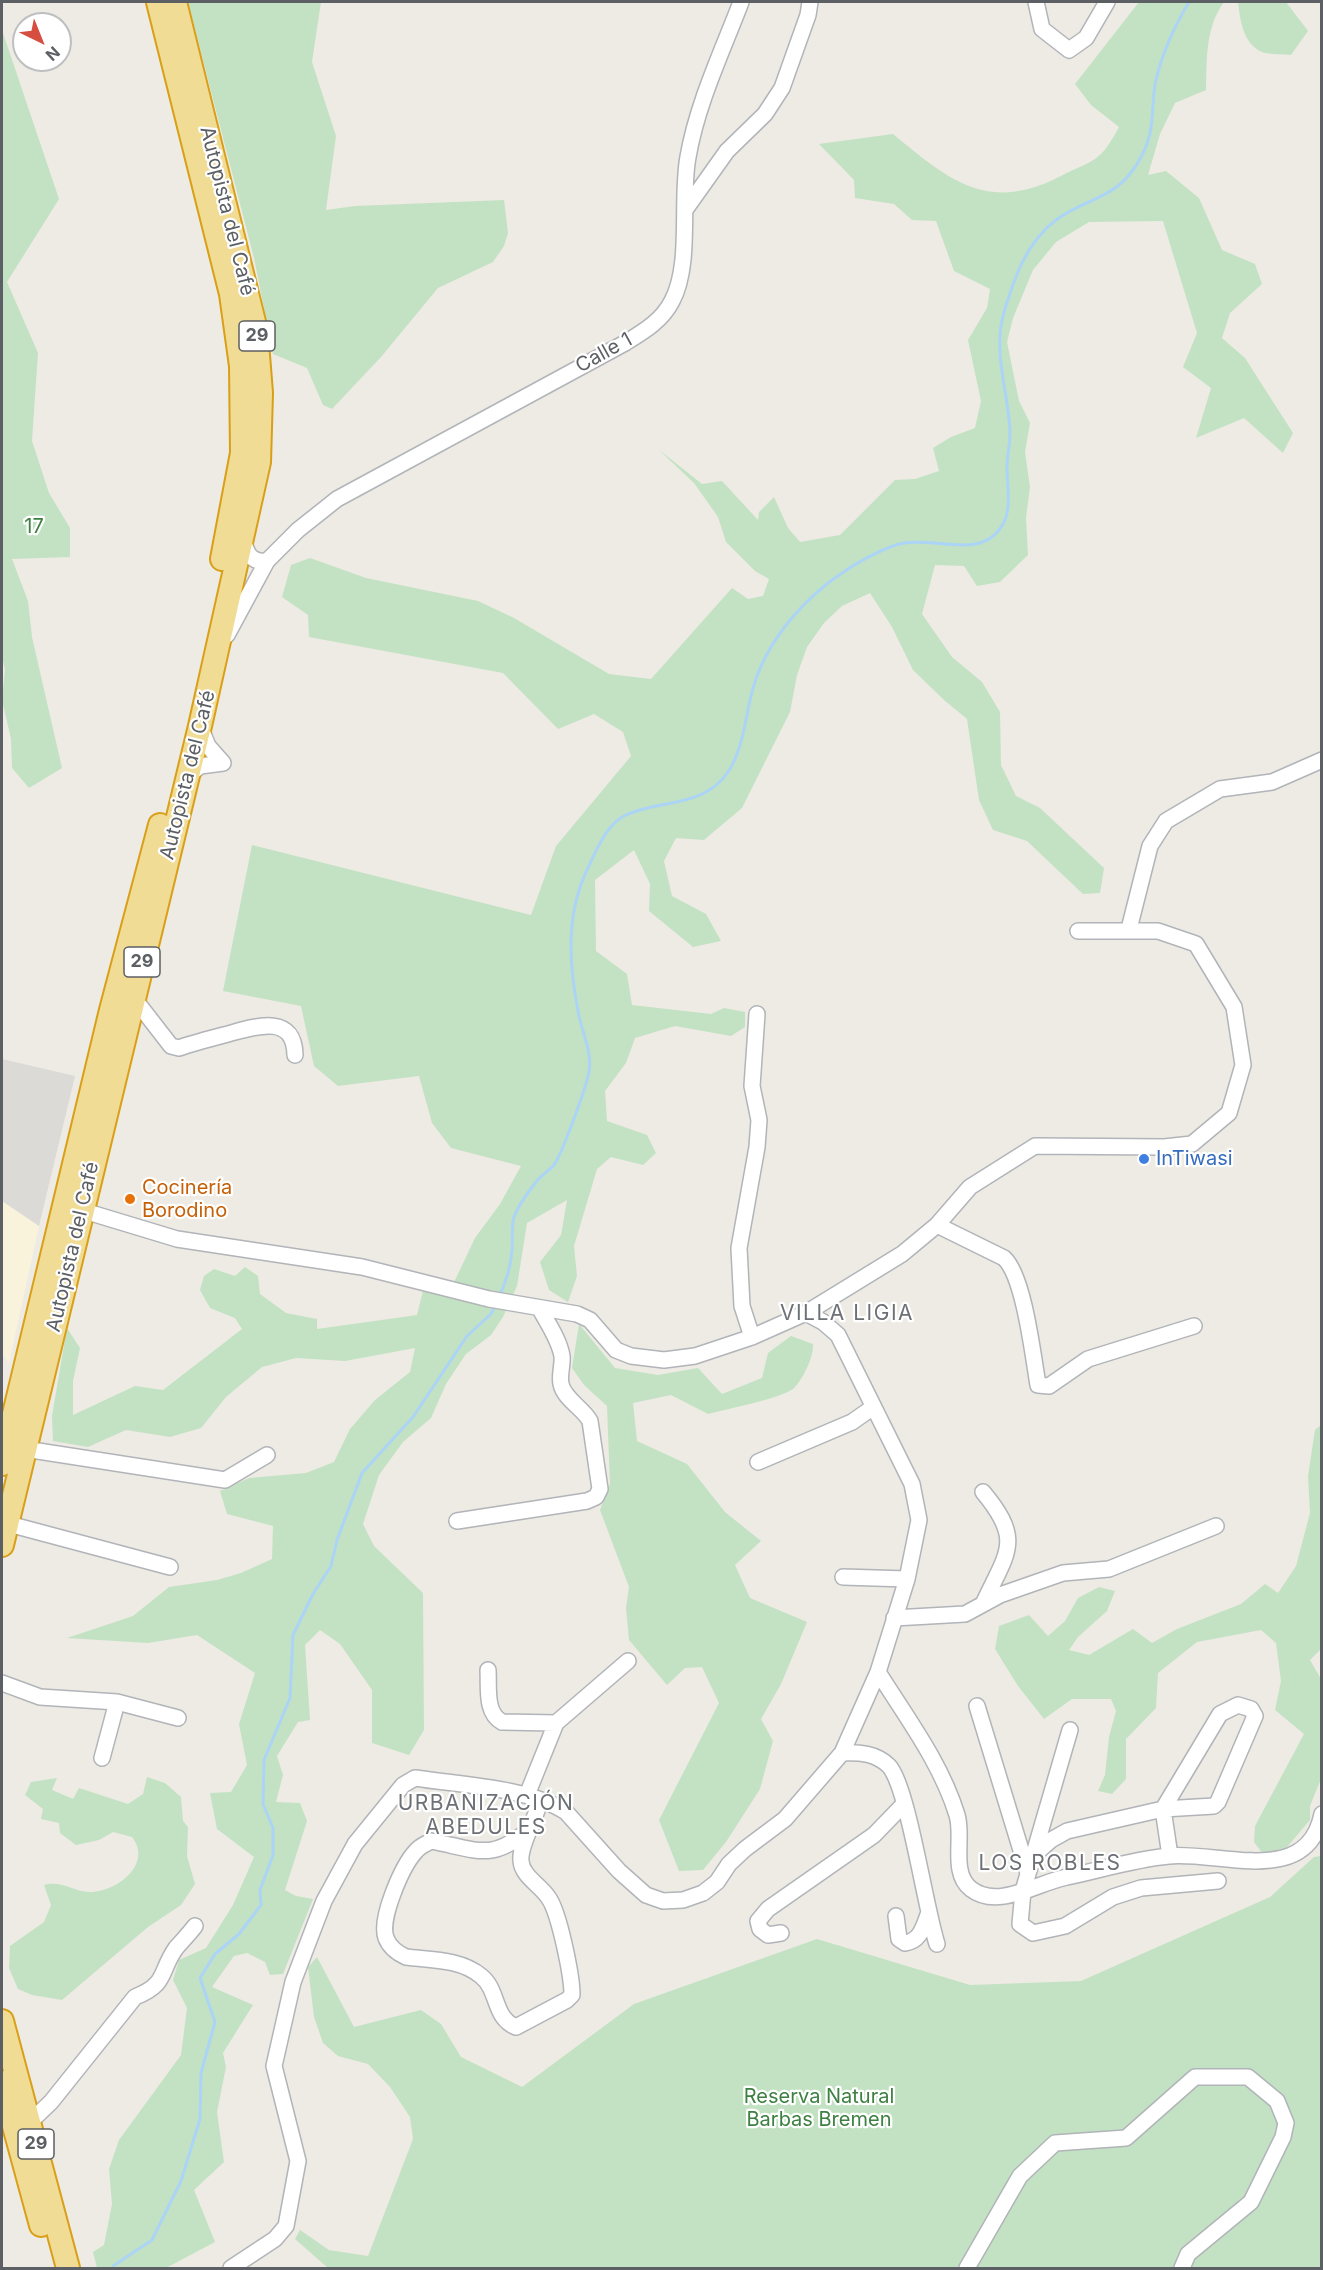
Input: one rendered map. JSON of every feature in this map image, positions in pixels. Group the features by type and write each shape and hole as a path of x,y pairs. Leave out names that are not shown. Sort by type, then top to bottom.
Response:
{"highway":[{"name":"Autopista del Café","path":"2,1464 108,1022 188,713 222,563 242,453 241,366 231,294 158,2"},
{"name":"Autopista del Café","path":"3,1534 200,726 259,462 261,393 256,330 176,2"},
{"name":"29","path":"2,2021 68,2268"},
{"name":"29","path":"2,2082 53,2268"}],"street":[{"name":"Calle 1","path":"217,653 267,561 298,530 338,499 647,329 661,317 678,288 685,210 685,180 692,136 741,2"},
{"path":"685,210 701,191 727,151 765,114 782,88 808,15 810,2"},
{"path":"1038,3 1042,29 1069,50 1086,38 1107,2"},
{"path":"243,535 246,552 259,562 267,561"},
{"path":"188,776 206,764 223,763 208,746 200,726"},
{"path":"1129,929 1150,846 1166,821 1220,789 1272,782 1322,760"},
{"path":"81,1210 177,1239 362,1268 489,1299 578,1314 590,1320 616,1350 642,1358 664,1360 695,1356 752,1337 806,1312 902,1254 937,1225 970,1186 1035,1146 1111,1148 1192,1144 1229,1113 1243,1065 1234,1007 1196,944 1158,932 1129,929 1078,931"},
{"path":"133,997 171,1046 179,1048 263,1024 278,1027 290,1035 294,1042 295,1054"},
{"path":"752,1337 742,1306 739,1248 757,1147 759,1120 752,1086 757,1014"},
{"path":"937,1225 1004,1258 1012,1265 1023,1304 1038,1385 1049,1386 1088,1359 1194,1326"},
{"path":"457,1521 587,1501 596,1497 600,1489 590,1421 586,1413 568,1396 561,1385 562,1358 558,1342 540,1309"},
{"path":"235,2267 275,2239 285,2226 298,2161 274,2066 293,1982 324,1901 355,1844 403,1785 415,1778 534,1798 566,1812 619,1871 646,1895 663,1900 683,1900 703,1893 717,1882 729,1864 745,1849 785,1819 842,1754 878,1672 907,1579 919,1520 912,1484 872,1408 838,1335 823,1322 806,1312"},
{"path":"758,1462 852,1422 872,1408"},
{"path":"25,1449 225,1480 267,1455"},
{"path":"983,1492 1001,1514 1010,1534 1008,1551 984,1602"},
{"path":"894,1618 948,1617 965,1614 984,1602 1063,1573 1109,1569 1216,1526"},
{"path":"3,1534 170,1567"},
{"path":"843,1577 907,1579"},
{"path":"531,1828 512,1845 500,1850 488,1851 431,1841 423,1845 414,1852 400,1877 385,1919 385,1936 398,1954 461,1964 481,1975 489,1984 501,2016 508,2024 516,2027 567,2000 572,1995 557,1916 549,1898 522,1869 520,1858 531,1828 534,1798 556,1723 628,1661"},
{"path":"488,1670 490,1708 495,1718 502,1722 556,1723"},
{"path":"878,1672 942,1774 958,1817 959,1862 969,1887 979,1894 1000,1896 1023,1891 1048,1880 1170,1856 1221,1856 1255,1863 1278,1860 1311,1843 1318,1831 1322,1814"},
{"path":"2,1683 52,1699 117,1701 178,1718"},
{"path":"102,1758 117,1701"},
{"path":"1034,1855 1051,1840 1067,1831 1163,1809 1214,1806 1218,1802 1251,1731 1255,1716 1251,1709 1238,1705 1220,1714 1163,1809 1170,1856"},
{"path":"977,1706 1028,1873"},
{"path":"1070,1730 1023,1891 1020,1924 1034,1933 1065,1926 1113,1897 1141,1888 1218,1881"},
{"path":"842,1754 855,1752 879,1758 896,1776 928,1915 937,1944"},
{"path":"781,1933 768,1935 760,1929 758,1921 768,1910 874,1835 904,1804"},
{"path":"896,1916 899,1939 905,1943 914,1942 920,1935 928,1915"},
{"path":"30,2122 51,2102 135,1997 152,1990 163,1976 175,1950 195,1926"},
{"path":"967,2268 1020,2176 1055,2143 1126,2138 1195,2077 1248,2077 1277,2101 1286,2123 1283,2137 1251,2202 1188,2254 1182,2268"}],"shaded area":[{"path":"2,1059 75,1076 39,1226 2,1201"},
{"path":"2,1201 39,1226 9,1363 2,1354"}],"green space":[{"path":"188,2 321,2 312,62 336,136 326,210 355,206 504,200 508,233 504,246 493,262 438,288 381,357 332,409 323,405 307,368 273,354 254,258"},
{"path":"1139,2 1224,2 1210,33 1206,90 1175,103 1160,134 1148,175 1166,171 1199,198 1222,250 1255,264 1262,284 1230,313 1222,338 1245,358 1293,433 1283,453 1244,418 1196,438 1211,388 1183,367 1197,333 1163,221 1089,222 1056,242 1033,270 1013,318 1007,342 1019,401 1030,423 1025,452 1030,487 1026,518 1028,555 1000,582 977,586 964,566 935,565 922,614 952,657 982,682 1000,712 1001,765 1016,796 1040,808 1104,868 1100,893 1083,894 1027,841 993,830 979,800 967,719 913,670 892,627 870,593 842,606 824,623 807,647 797,675 790,712 742,808 704,840 676,838 664,861 672,896 706,914 721,941 693,947 649,911 650,884 634,850 595,880 596,951 627,974 632,1005 711,1014 724,1008 745,1012 745,1027 731,1036 675,1026 635,1038 626,1063 605,1091 607,1121 647,1135 656,1153 643,1165 611,1157 597,1169 574,1246 577,1276 568,1302 549,1290 540,1262 561,1235 567,1200 527,1223 517,1286 503,1317 491,1335 466,1354 446,1384 431,1418 403,1442 379,1475 363,1524 374,1546 423,1593 424,1730 409,1755 372,1743 372,1690 340,1644 320,1630 305,1645 310,1720 298,1722 277,1756 283,1775 276,1802 300,1803 307,1821 285,1890 296,1896 313,1899 283,1974 270,1975 265,1962 247,1953 234,1956 212,1987 253,2005 223,2053 226,2067 217,2112 224,2162 194,2190 215,2242 166,2268 97,2268 93,2252 104,2245 112,2204 109,2169 119,2140 181,2055 187,2008 173,1980 179,1960 206,1948 233,1905 254,1857 217,1829 210,1793 231,1792 247,1765 239,1724 255,1673 197,1635 148,1643 67,1638 133,1616 169,1587 217,1580 241,1573 272,1559 273,1526 227,1514 220,1491 249,1478 306,1473 334,1462 350,1429 375,1400 410,1372 415,1348 345,1361 296,1358 262,1367 226,1397 201,1428 170,1437 126,1430 88,1447 53,1441 52,1416 67,1328 80,1348 73,1381 73,1415 135,1386 163,1390 242,1329 235,1318 210,1308 200,1290 204,1276 214,1269 235,1276 245,1267 258,1276 260,1294 286,1313 317,1319 317,1329 417,1315 424,1287 448,1295 475,1238 500,1204 521,1166 451,1148 432,1123 419,1076 338,1086 314,1066 301,1006 223,991 252,845 531,915 556,846 631,756 623,732 594,714 558,729 503,673 309,637 308,615 282,597 291,565 310,558 366,578 478,601 514,618 609,674 651,679 732,588 748,599 763,596 769,579 755,571 726,542 718,517 694,483 658,449 702,484 722,481 758,520 759,512 774,497 788,528 800,542 840,535 895,480 915,479 939,471 933,448 951,437 975,428 981,401 968,340 987,308 990,289 954,271 936,221 912,220 894,204 855,198 854,180 819,144 893,134 951,178 990,192 1011,192 1035,187 1061,176 1097,158 1119,127 1091,105 1075,84"},
{"path":"1238,2 1286,2 1308,31 1291,55 1262,52 1247,37 1241,23"},
{"name":"17","path":"2,30 12,60 12,72 16,72 59,199 7,282 38,353 32,441 49,493 70,528 70,557 12,559 28,601 32,637 62,768 29,788 12,768 11,739 2,700 5,670 2,656"},
{"path":"579,1324 615,1368 658,1375 698,1368 722,1394 762,1378 768,1353 791,1336 813,1344 810,1361 804,1374 793,1389 786,1393 708,1414 671,1395 633,1403 637,1441 687,1464 725,1512 761,1541 735,1565 750,1598 807,1622 781,1684 761,1719 773,1741 760,1789 726,1842 703,1870 679,1871 659,1820 719,1703 702,1667 685,1668 667,1685 629,1640 626,1608 629,1587 600,1510 610,1484 607,1406 584,1385 572,1368"},
{"path":"1321,1425 1322,1648 1310,1660 1321,1679 1321,1779 1310,1806 1310,1820 1287,1847 1263,1854 1254,1842 1255,1826 1304,1734 1275,1710 1281,1681 1276,1643 1261,1630 1197,1642 1158,1673 1156,1708 1126,1739 1126,1779 1112,1794 1098,1791 1105,1775 1109,1737 1116,1711 1111,1699 1072,1699 1044,1719 1018,1686 995,1649 999,1626 1029,1615 1048,1636 1065,1621 1078,1598 1099,1587 1115,1591 1107,1611 1078,1637 1069,1650 1089,1655 1133,1629 1152,1643 1177,1629 1241,1604 1265,1584 1278,1593 1296,1566 1310,1513 1308,1476 1315,1430"},
{"path":"147,1777 165,1783 181,1797 183,1821 188,1827 187,1856 195,1884 181,1905 148,1927 62,2000 32,1995 18,1989 9,1968 10,1946 44,1922 51,1905 44,1885 56,1884 90,1892 100,1891 121,1882 129,1875 138,1857 137,1847 132,1837 113,1832 99,1840 76,1845 60,1833 59,1823 41,1819 43,1809 25,1795 31,1782 57,1778 52,1790 73,1799 79,1788 128,1804 143,1794"},
{"name":"Reserva Natural Barbas Bremen","path":"1321,1856 1321,2268 328,2268 295,2239 300,2230 329,2250 368,2256 413,2139 410,2117 390,2087 368,2064 338,2056 323,2043 314,2017 308,1967 317,1957 354,2027 421,2010 441,2024 461,2057 522,2087 634,2004 817,1939 970,1985 1081,1981 1270,1897 1314,1857"}],"waterway":[{"path":"499,1297 511,1262 514,1217 533,1186 558,1158 574,1119 589,1072 588,1050 573,979 571,942 575,905 580,887 597,848 606,833 624,816 651,807 693,798 718,784 728,772 738,752 754,685 768,651 802,606 830,581 865,559 898,544 917,542 971,545 983,542 994,535 1003,524 1008,504 1007,468 1010,434 1000,343 1004,312 1013,286 1029,250 1046,229 1068,212 1102,196 1123,182 1141,157 1151,130 1155,85 1164,52 1189,2"},
{"path":"113,2266 152,2240 181,2181 200,2119 201,2073 215,2022 200,1978 215,1954 239,1934 261,1905 260,1890 273,1855 273,1828 263,1804 264,1760 290,1698 293,1635 313,1594 331,1566 337,1540 362,1473 413,1417 467,1336 491,1314 495,1306"}],"place":[{"name":"InTiwasi","path":"1144,1159"},
{"name":"Cocinería Borodino","path":"130,1199"}],"district":[{"name":"VILLA LIGIA","path":"847,1314"},
{"name":"URBANIZACIÓN ABEDULES","path":"486,1816"},
{"name":"LOS ROBLES","path":"1050,1864"}]}
